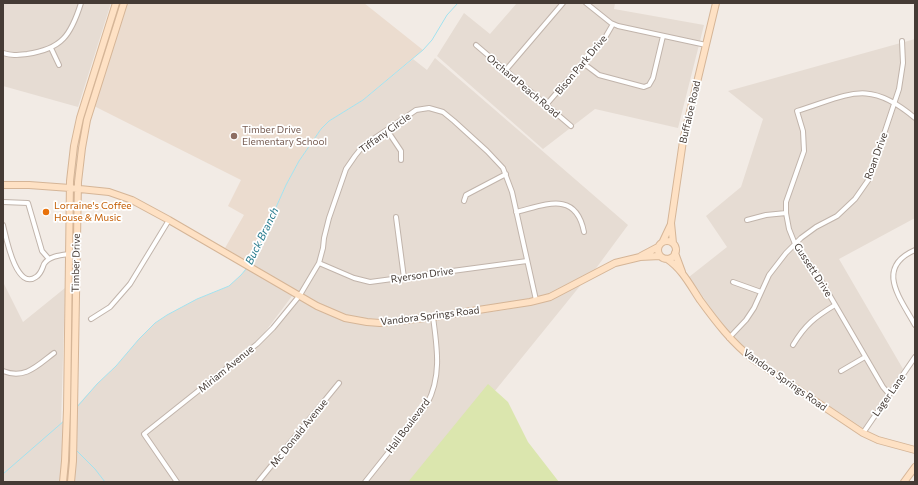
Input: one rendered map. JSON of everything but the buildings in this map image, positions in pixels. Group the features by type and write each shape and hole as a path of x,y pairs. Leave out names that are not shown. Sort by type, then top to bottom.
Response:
{"street":[{"path":"3,53 11,56 37,53 51,48 68,34 74,23 81,3"},
{"name":"Timber Drive","path":"63,482 67,410 70,188 74,146 80,118 116,3"},
{"name":"Timber Drive","path":"71,482 73,461 77,189 87,120 124,3"},
{"path":"505,71 563,3"},
{"path":"586,3 613,24 618,26 706,44"},
{"name":"Buffaloe Road","path":"673,243 672,222 683,141 716,3"},
{"name":"Bison Park Drive","path":"546,105 606,36 613,24"},
{"path":"583,63 599,75 644,87 649,85 653,78 663,36"},
{"name":"Roan Drive","path":"729,338 746,320 754,308 769,275 776,265 795,244 816,227 837,216 855,199 869,179 895,103 902,75 902,41"},
{"name":"Orchard Peach Road","path":"476,45 571,126"},
{"path":"51,48 59,65"},
{"name":"Gussett Drive","path":"889,394 883,387 865,357 819,277 795,244 789,229 786,213 786,202 804,151 803,131 797,111 842,96 858,93 876,95 895,103"},
{"path":"895,103 915,118"},
{"name":"Tiffany Circle","path":"300,295 319,263 329,218 346,169 363,146 416,110 429,108 443,112 487,151 498,162 506,174 512,192 536,300"},
{"path":"387,130 401,151 401,160"},
{"path":"464,201 466,195 506,174"},
{"name":"Vandora Springs Road","path":"3,185 28,184 109,192 130,199 335,314 345,318 367,322 387,322 433,317 550,297 615,263 640,257 660,256"},
{"path":"3,202 28,203 42,251 49,259"},
{"path":"516,212 554,203 563,203 573,208 580,217 584,232"},
{"path":"747,220 766,215 786,213"},
{"path":"396,217 404,278"},
{"path":"91,319 110,307 130,284 169,220"},
{"name":"Buffaloe Road","path":"663,241 672,222"},
{"path":"3,225 12,259 22,277 30,280 35,278 49,259 59,255 69,254"},
{"path":"663,241 673,243 676,248 672,257 667,259 658,254 658,248 663,241"},
{"name":"Vandora Springs Road","path":"640,257 658,248"},
{"path":"915,250 900,259 896,265 893,276 894,287 915,326"},
{"name":"Vandora Springs Road","path":"675,253 683,274"},
{"name":"Vandora Springs Road","path":"667,259 683,274 729,338 754,360 863,433 878,440 915,450"},
{"name":"Ryerson Drive","path":"319,263 363,281 370,282 527,261"},
{"path":"733,282 762,292"},
{"name":"Miriam Avenue","path":"177,482 144,434 257,344 273,328 300,295"},
{"path":"793,345 807,324 821,313 835,305"},
{"name":"Hall Boulevard","path":"365,482 427,404 432,393 438,370 433,317"},
{"path":"3,371 11,374 22,374 35,368 54,353"},
{"name":"Lager Lane","path":"863,433 915,356"},
{"path":"841,371 865,357"},
{"name":"Mc Donald Avenue","path":"258,482 339,383"},
{"path":"904,482 915,466"}],"shaded area":[{"path":"3,3 111,3 78,107 3,86"},
{"name":"Timber Drive Elementary School","path":"127,3 364,3 423,50 363,100 329,121 321,129 299,161 286,185 250,263 225,248 244,215 228,206 241,180 94,106"},
{"path":"517,3 615,3 614,9 704,25 678,128 595,109 543,149 437,56 464,13 490,34"},
{"path":"915,39 915,218 839,259 903,369 863,428 767,365 742,346 726,330 689,277 727,247 706,216 741,187 763,119 728,91"},
{"path":"435,58 628,225 594,271 549,294 530,300 402,318 379,319 360,318 339,313 320,305 250,263 286,185 299,161 321,129 329,121 363,100 413,59 427,70"},
{"path":"247,267 290,293 292,296 265,332 269,335 300,299 359,323 384,326 505,310 539,303 584,281 421,482 3,482 3,282 23,322 65,288 61,423 155,323 197,299 229,286"}],"green space":[{"path":"488,384 508,402 528,442 559,482 408,482"}],"waterway":[{"name":"Buck Branch","path":"249,264 286,185 299,161 321,129 329,121 363,100 423,50 432,40 447,15 458,3"},
{"name":"Buck Branch","path":"77,407 155,323 197,299 229,286 247,268"},
{"name":"Buck Branch","path":"3,474 64,421"},
{"path":"76,450 95,469 105,482"}],"place":[{"name":"Timber Drive Elementary School","path":"234,136"},
{"name":"Lorraine's Coffee House & Music","path":"46,212"}]}
